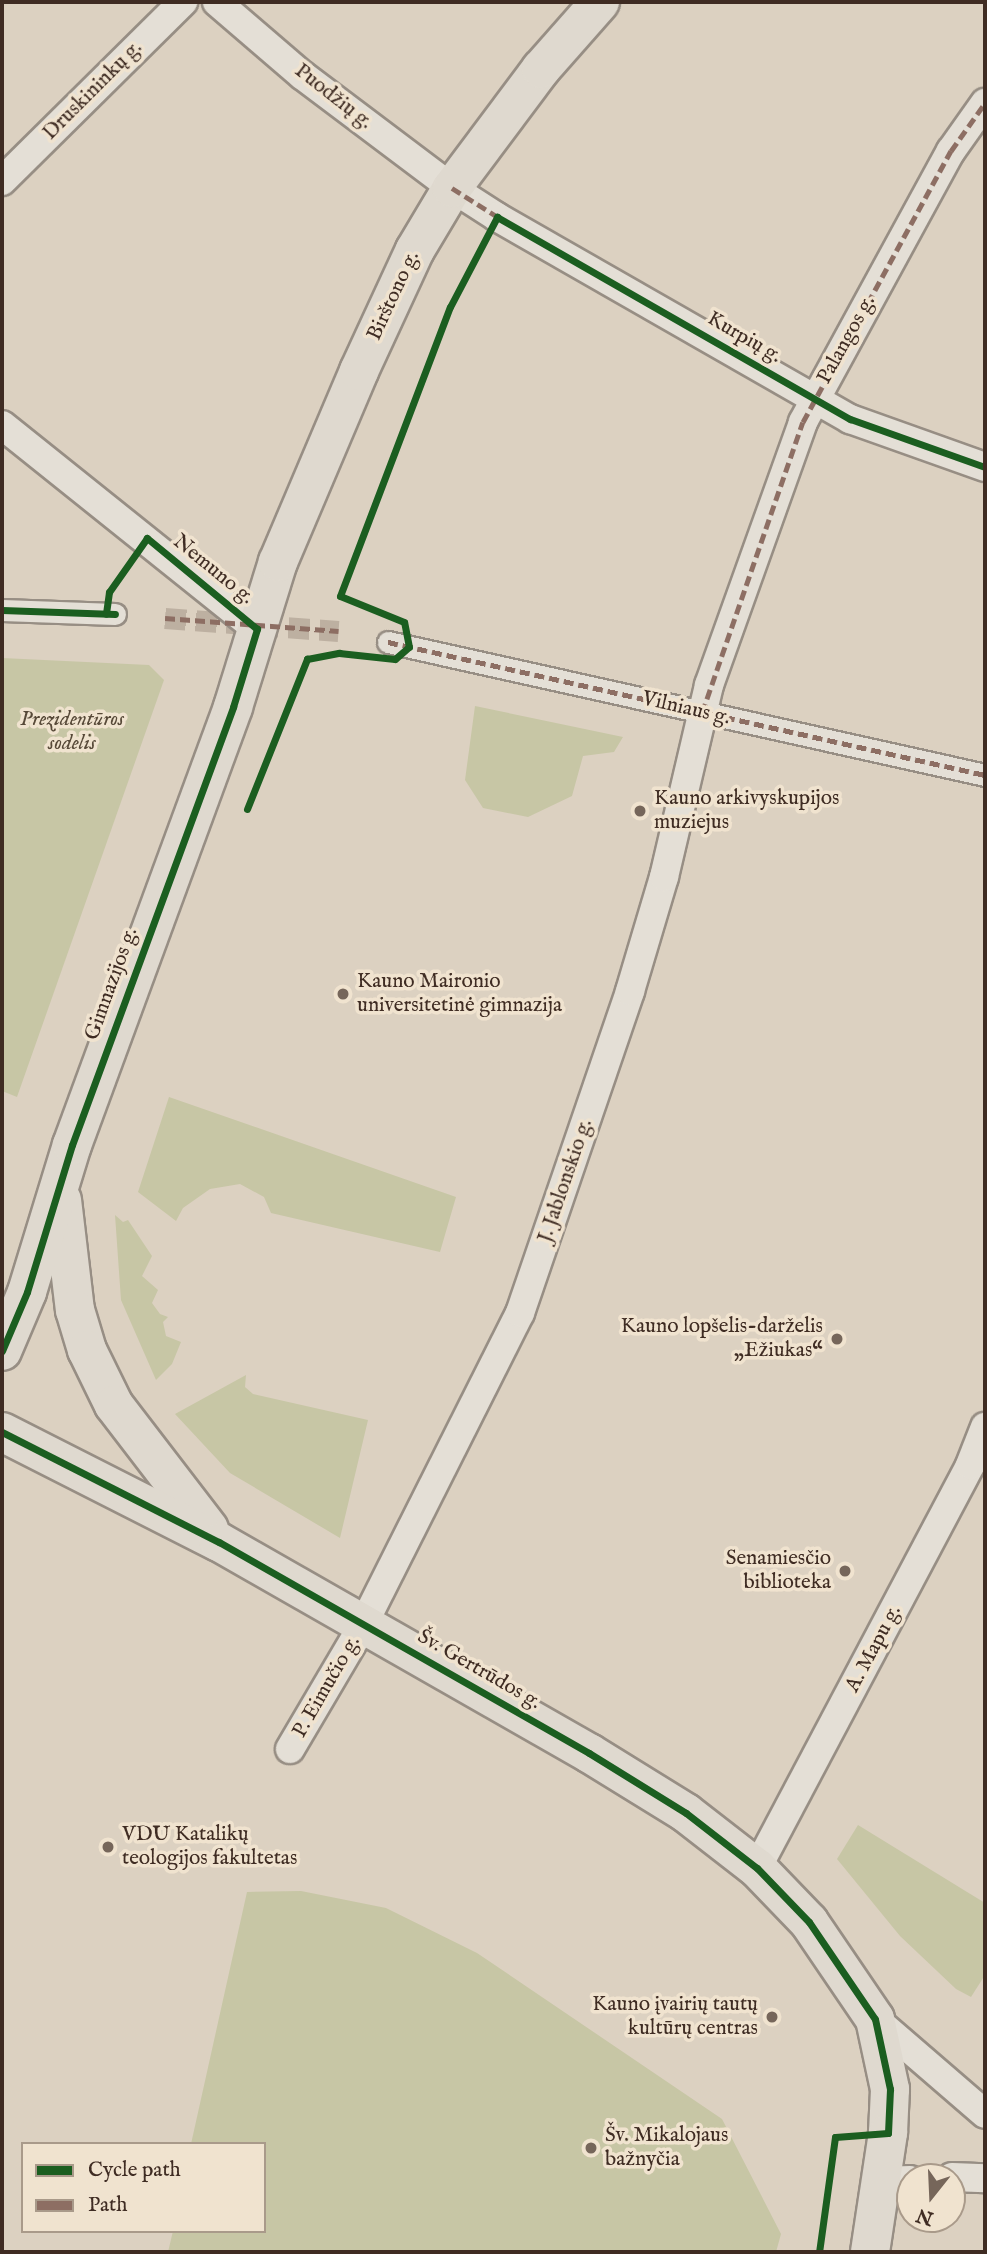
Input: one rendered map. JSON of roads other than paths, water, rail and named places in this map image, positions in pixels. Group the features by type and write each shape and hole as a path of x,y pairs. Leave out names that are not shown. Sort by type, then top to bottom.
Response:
{"main road":[{"name":"Birštono g.","path":"257,629 278,562 359,370 415,250 452,188 541,69 600,2"},
{"name":"Gimnazijos g.","path":"2,1351 27,1292 60,1185 233,707 257,629"},
{"path":"60,1185 75,1310 87,1350 114,1405 219,1542"},
{"name":"Šv. Gertrūdos g.","path":"2,1432 219,1542 685,1812 757,1868 809,1922 875,2019"},
{"path":"870,2252 896,2180 890,2089 875,2019"}],"street":[{"name":"Druskininkų g.","path":"2,181 183,2"},
{"name":"Puodžių g.","path":"217,2 302,75 452,188"},
{"name":"Palangos g.","path":"702,713 803,422 951,151 985,103"},
{"name":"Kurpių g.","path":"452,188 850,419 985,467"},
{"name":"Nemuno g.","path":"2,425 257,629"},
{"path":"2,610 115,614"},
{"name":"Vilniaus g.","path":"388,642 985,775"},
{"name":"J. Jablonskio g.","path":"363,1625 520,1312 630,991 664,877 702,713"},
{"name":"A. Mapu g.","path":"757,1868 970,1465 985,1427"},
{"name":"P. Eimučio g.","path":"290,1749 363,1625"},
{"name":"Šv. Gertrūdos g.","path":"875,2019 985,2113"},
{"path":"966,2177 985,2178"}],"tunnel":[{"path":"165,618 339,631"}],"place":[{"name":"Kauno arkivyskupijos muziejus","path":"640,811"},
{"name":"Kauno Maironio universitetinė gimnazija","path":"343,994"},
{"name":"Kauno lopšelis-darželis „Ežiukas“","path":"837,1339"},
{"name":"Senamiesčio biblioteka","path":"845,1571"},
{"name":"VDU Katalikų teologijos fakultetas","path":"108,1847"},
{"name":"Kauno įvairių tautų kultūrų centras","path":"772,2017"},
{"name":"Šv. Mikalojaus bažnyčia","path":"591,2148"}],"park label":[{"name":"Prezidentūros sodelis","path":"72,732"}]}
